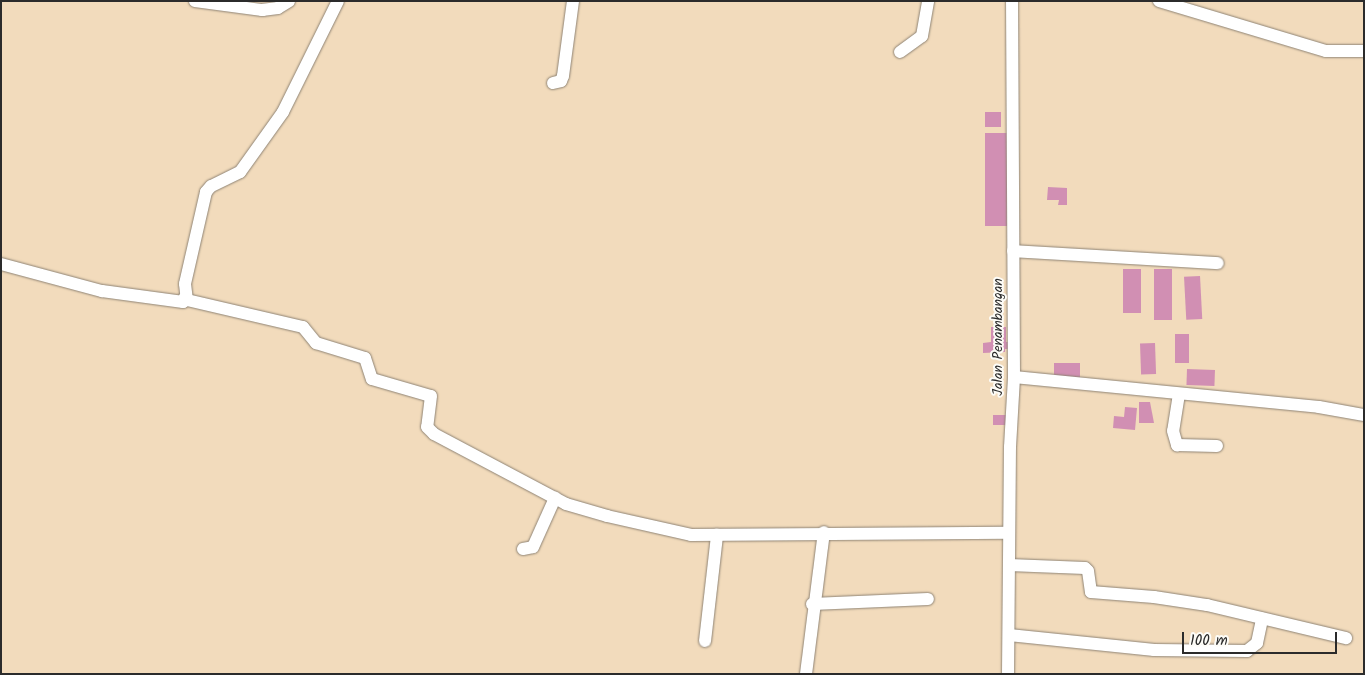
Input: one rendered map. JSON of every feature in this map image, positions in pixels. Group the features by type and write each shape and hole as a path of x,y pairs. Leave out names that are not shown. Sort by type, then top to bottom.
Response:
{"street":[{"path":"195,1 262,10 278,8 289,1"},
{"path":"1,264 102,291 183,302 188,269 206,192 211,186 240,172 283,112 314,44 338,1"},
{"path":"553,83 561,81 563,76 573,1"},
{"path":"900,52 922,36 928,1"},
{"name":"Jalan Penambangan","path":"1008,674 1009,533 1014,377 1012,1"},
{"path":"1159,1 1326,51 1364,51"},
{"path":"1013,251 1218,263"},
{"path":"184,297 201,304 303,327 316,343 365,358 372,379 431,396 428,427 430,431 555,498 590,511 670,531 717,536 824,532 1009,533"},
{"path":"1014,377 1319,407 1364,415"},
{"path":"1179,394 1173,431 1177,445 1217,446"},
{"path":"523,549 534,547 555,498"},
{"path":"806,674 812,604 824,532"},
{"path":"705,641 717,536"},
{"path":"1009,565 1085,568 1088,572 1091,592 1154,596 1262,618 1346,638"},
{"path":"812,604 928,598"},
{"path":"1009,635 1154,650 1247,651 1257,643 1262,618"}],"building":[{"path":"985,112 1001,112 1001,127 985,127"},
{"path":"985,133 1007,133 1007,226 985,226"},
{"path":"1048,187 1067,188 1067,205 1058,205 1059,200 1047,200"},
{"path":"1123,269 1141,269 1141,313 1123,313"},
{"path":"1154,269 1172,269 1172,320 1154,320"},
{"path":"1200,276 1202,319 1186,320 1184,277"},
{"path":"991,327 1006,327 1006,342 1010,342 1010,349 1005,349 1005,352 983,353 983,343 991,342"},
{"path":"1175,334 1189,334 1189,363 1175,363"},
{"path":"1155,343 1156,374 1141,375 1140,344"},
{"path":"1054,363 1080,363 1080,378 1054,378"},
{"path":"1187,369 1215,370 1214,386 1186,385"},
{"path":"1139,402 1150,402 1154,423 1139,423"},
{"path":"1125,407 1137,408 1135,430 1113,428 1114,416 1124,417"},
{"path":"993,415 1008,415 1008,425 993,425"}]}
